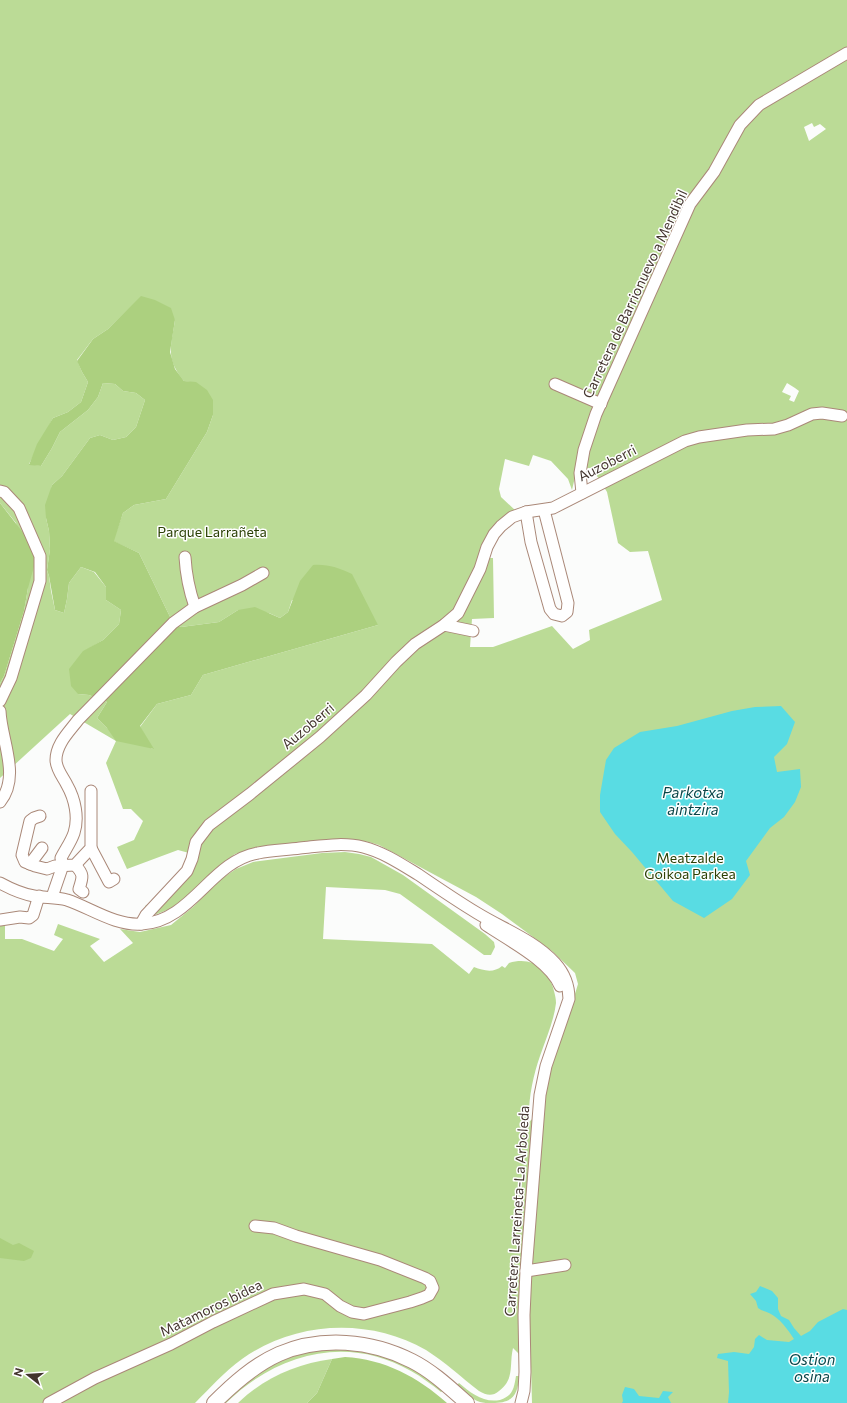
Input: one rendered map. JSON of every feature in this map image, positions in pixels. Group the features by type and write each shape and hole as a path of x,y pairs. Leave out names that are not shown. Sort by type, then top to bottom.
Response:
{"main road":[{"path":"214,1403 241,1377 279,1354 303,1346 324,1343 346,1343 376,1347 412,1361 427,1370 467,1403"}],"street":[{"name":"Carretera de Barrionuevo a Mendibil","path":"582,493 580,473 584,450 601,404 690,204 714,172 740,125 759,105 847,53"},
{"path":"555,384 601,404"},
{"name":"Auzoberri","path":"141,924 146,915 187,871 195,846 209,824 250,794 320,737 366,695 396,662 415,644 444,625 458,613 480,569 487,548 494,534 512,517 526,512 553,508 671,448 692,439 746,430 774,429 788,425 812,414 822,413 842,416"},
{"path":"0,491 4,492 19,508 40,556 40,581 31,615 11,678 0,701"},
{"path":"526,512 531,542 550,609 554,614 562,616 567,612 568,603 544,510"},
{"path":"185,557 189,591 195,608"},
{"path":"74,834 74,800 68,786 59,772 56,762 56,753 67,733 173,623 195,608 242,586 264,573"},
{"path":"444,625 473,632"},
{"path":"0,711 0,723 10,769 9,784 6,793 0,802"},
{"path":"91,791 91,848 109,882 114,879"},
{"path":"52,897 63,865 61,858 86,815 91,814"},
{"path":"40,816 30,821 25,829 22,855 25,862 47,869 55,866 75,865 80,870 82,876 79,889 83,892"},
{"name":"Carretera Larreineta-La Arboleda","path":"0,883 15,891 68,901 115,920 141,924 160,920 177,911 192,900 228,866 242,857 257,853 328,845 352,844 386,855 479,914 520,937 554,962 564,976 569,994 568,1004 546,1066 540,1095 526,1271 524,1315 525,1372 524,1391 521,1403"},
{"path":"30,864 42,848"},
{"path":"75,865 91,848"},
{"path":"0,920 20,917 29,918 33,915 39,896"},
{"name":"Matamoros bidea","path":"49,1403 95,1378 171,1344 213,1322 273,1294 304,1289 326,1294 340,1306 352,1312 364,1314 416,1300 429,1295 433,1288 430,1281 425,1278 380,1260 274,1228 256,1226"},
{"path":"526,1271 565,1265"}],"green space":[{"path":"0,0 847,0 847,1403 532,1403 531,1366 513,1348 507,1382 496,1393 489,1395 479,1391 426,1350 404,1339 381,1332 357,1328 332,1328 308,1331 285,1337 263,1346 235,1364 195,1403 0,1403 0,926 5,925 5,939 22,939 54,951 63,939 54,935 58,924 100,939 90,946 104,962 133,943 120,929 140,932 171,925 193,907 221,879 236,869 253,862 322,853 345,852 371,857 403,875 485,934 494,942 495,947 491,955 484,955 400,894 385,890 326,887 323,939 432,944 469,974 474,967 485,970 496,970 502,966 505,968 509,963 525,961 538,966 548,976 552,983 556,1003 552,1023 537,1064 533,1080 529,1105 529,1122 543,1109 549,1077 578,984 575,973 552,951 502,914 476,897 379,845 369,842 347,839 266,847 235,854 223,863 195,892 170,909 149,917 145,906 159,897 180,875 189,853 178,850 127,869 117,847 134,840 143,821 131,809 123,809 106,763 116,741 70,714 0,778 0,683 4,676 24,611 28,588 16,523 0,503","holes":["812,123 814,127 820,124 826,129 809,141 804,127","141,297 175,320 171,345 174,366 184,381 196,383 213,415 207,432 166,499 134,505 123,513 113,541 139,553 173,623 181,627 219,622 238,610 269,613 280,618 288,612 292,600 378,625 203,675 191,695 157,704 140,727 153,749 107,728 97,718 107,702 89,695 78,694 83,652 103,640 119,624 121,610 106,600 106,587 94,572 81,567 69,583 64,613 55,610 47,570 50,549 49,531 46,518 52,485 62,476 90,438 100,435 113,440 126,437 136,427 145,400 136,393 123,391 115,384 103,383 98,397 88,410 60,432 41,466 29,464 53,418 68,412 81,402 88,382 77,360 93,339 108,329","787,383 799,391 794,402 789,400 791,396 782,392","533,455 551,461 568,479 572,490 577,468 592,468 607,492 618,543 630,552 648,551 662,600 589,630 590,640 573,649 552,626 493,647 470,647 472,619 494,618 493,558 487,558 507,516 516,511 501,497 499,489 505,459 529,466"]},
{"path":"141,296 155,300 171,308 175,320 170,352 175,369 184,381 196,382 207,390 213,400 213,415 207,432 166,499 134,505 123,513 114,541 139,553 173,623 181,627 219,622 238,610 255,607 280,618 288,612 300,581 313,565 324,565 352,574 378,625 203,675 191,695 157,704 140,726 154,749 116,741 107,728 97,718 107,702 89,695 78,694 71,686 69,669 83,651 103,640 119,624 121,610 106,600 106,587 95,572 81,567 69,583 64,613 55,610 47,570 50,549 45,505 52,485 62,476 90,438 100,435 113,440 126,437 136,427 145,400 136,393 123,391 115,384 103,383 98,397 88,410 60,432 41,466 29,465 37,444 53,418 68,412 81,402 88,382 77,361 93,339 108,329"},
{"path":"0,503 38,552 28,588 24,611 4,676 0,683"},
{"path":"0,1238 13,1245 19,1243 34,1251 31,1258 24,1261 0,1258"},
{"path":"334,1348 374,1353 413,1367 444,1390 441,1392 415,1373 387,1360 362,1353 338,1352 314,1354 290,1361 267,1372 246,1386 226,1403 222,1403 234,1391 259,1372 273,1365 302,1354"},
{"path":"345,1357 373,1361 400,1371 424,1385 447,1403 307,1403 317,1393 332,1359"},
{"path":"332,1359 317,1393 307,1403 238,1403 270,1379 306,1364"},
{"path":"516,1376 519,1376 516,1393 510,1399 499,1403 477,1401 456,1386 459,1383 473,1394 483,1399 494,1401 500,1400 508,1396 512,1391"}],"water":[{"name":"Parkotxa aintzira","path":"781,706 795,722 787,744 774,757 777,772 800,769 801,787 795,802 784,817 770,828 746,861 750,875 732,899 704,918 673,901 615,834 600,812 600,795 606,760 614,748 640,732 677,726 732,711 755,707"},
{"name":"Ostion osina","path":"760,1286 772,1291 778,1298 778,1309 781,1316 789,1320 801,1336 810,1331 818,1322 843,1309 847,1310 847,1403 728,1403 728,1361 717,1358 718,1354 734,1352 749,1354 754,1347 755,1339 759,1335 767,1340 789,1342 794,1339 777,1318 758,1308 756,1301 750,1294 756,1292"},
{"path":"625,1387 634,1389 639,1396 659,1398 663,1391 673,1392 668,1397 671,1403 622,1403 622,1395"}],"park label":[{"name":"Parque Larrañeta","path":"212,532"},
{"name":"Meatzalde Goikoa Parkea","path":"690,866"}]}
